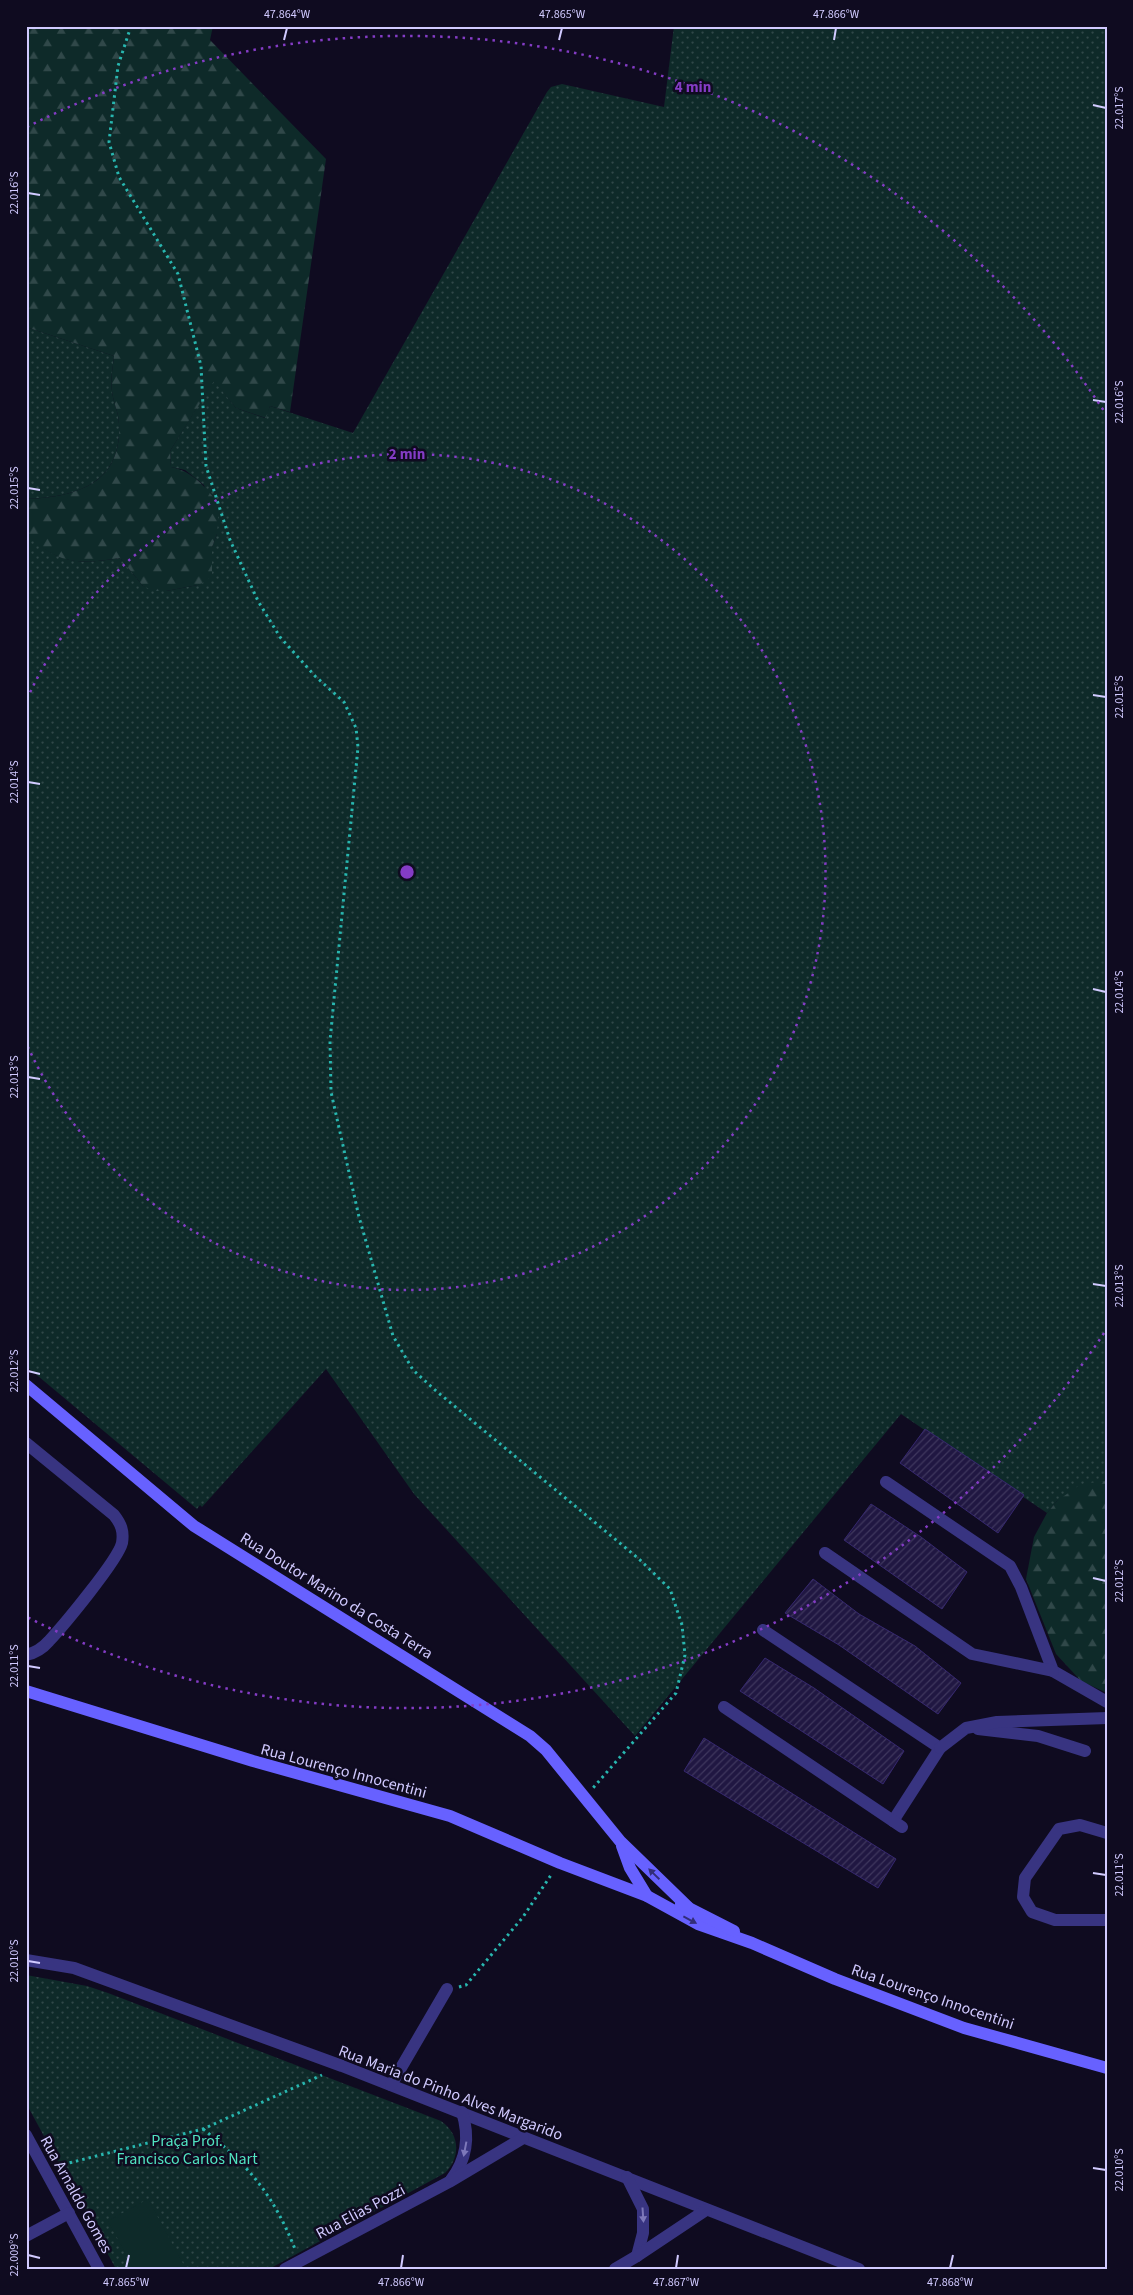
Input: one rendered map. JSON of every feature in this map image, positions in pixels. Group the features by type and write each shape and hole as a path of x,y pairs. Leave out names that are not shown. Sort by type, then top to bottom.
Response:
{"main road":[{"name":"Rua Doutor Marino da Costa Terra","path":"26,1385 194,1526 530,1736 546,1750 620,1842 688,1907"},
{"name":"Rua Lourenço Innocentini","path":"26,1691 253,1761 450,1816 560,1863 647,1896 698,1924 752,1943 835,1979 964,2028 1107,2068"},
{"name":"Rua Doutor Marino da Costa Terra","path":"620,1842 630,1868 647,1896"},
{"name":"Rua Lourenço Innocentini","path":"647,1896 674,1901 688,1907 720,1922 752,1943"}],"street":[{"path":"26,1443 114,1515 121,1523 123,1533 118,1555 48,1642 32,1654 26,1655"},
{"path":"886,1482 1010,1566 1021,1587 1053,1671"},
{"path":"824,1553 972,1654 1053,1671 1107,1702"},
{"path":"764,1630 940,1748"},
{"path":"724,1707 898,1824 940,1748 966,1728 997,1722 1107,1718"},
{"path":"966,1728 1038,1736 1085,1751"},
{"path":"1107,1833 1080,1825 1060,1829 1026,1878 1024,1897 1032,1912 1055,1920 1107,1920"},
{"name":"Rua Maria do Pinho Alves Margarido","path":"26,1960 74,1968 342,2066 627,2177 833,2263 858,2269"},
{"path":"391,2085 447,1989"},
{"path":"449,2182 461,2164 466,2144 465,2123 462,2112"},
{"name":"Rua Arnaldo Gomes","path":"26,2135 99,2269"},
{"name":"Rua Elias Pozzi","path":"285,2269 449,2182 523,2138"},
{"path":"627,2177 643,2209 644,2234 637,2256"},
{"path":"615,2269 706,2210"},
{"path":"26,2236 69,2213"}],"path":[{"path":"131,26 118,66 109,142 119,177 178,274 202,366 206,466 230,540 258,601 280,637 315,676 344,702 356,728 358,748 330,1041 331,1092 359,1217 393,1336 414,1370 434,1390 639,1559 670,1589 682,1625 686,1655 676,1693 585,1798"},
{"path":"447,1989 466,1985 523,1916 560,1863"},
{"path":"45,2169 202,2129 342,2066"},
{"path":"202,2129 235,2155 262,2186 284,2222 300,2261"}],"green space":[{"path":"26,26 213,26 210,40 326,159 290,412 270,406 266,418 236,408 214,381 170,451 171,467 192,476 219,504 217,534 212,547 212,573 207,581 198,585 166,591 154,591 143,586 120,558 94,561 72,560 52,554 31,539 26,540 26,499 62,495 78,490 104,474 113,461 118,444 119,424 111,387 114,356 26,327"},
{"path":"674,26 1107,26 1107,1481 1057,1501 1047,1513 901,1414 635,1736 414,1494 326,1369 202,1507 200,1505 197,1509 26,1366 26,540 31,538 52,553 72,560 94,561 120,558 143,586 166,591 198,585 212,573 212,547 217,534 204,485 185,470 171,467 170,451 214,380 236,408 265,418 270,406 353,433 547,92 551,87 562,84 664,107"},
{"path":"26,327 114,356 111,387 119,424 118,444 113,461 104,474 78,490 62,495 26,499"},
{"path":"1107,1481 1107,1693 1081,1681 1056,1654 1026,1579 1034,1537 1047,1513 1057,1501 1081,1484"},
{"name":"Praça Prof. Francisco Carlos Nart","path":"26,1975 87,1986 108,1993 441,2121 452,2132 455,2139 456,2153 454,2160 445,2173 269,2269 116,2269 26,2103"},
{"path":"148,2199 186,2269 134,2269 108,2221"}],"building":[{"path":"925,1429 1024,1495 998,1533 900,1463"},
{"path":"871,1504 921,1537 967,1572 942,1609 844,1540"},
{"path":"813,1579 859,1614 915,1646 961,1683 938,1714 839,1645 785,1613"},
{"path":"765,1658 814,1688 904,1751 883,1784 740,1691"},
{"path":"704,1738 896,1859 878,1888 684,1771"}]}
